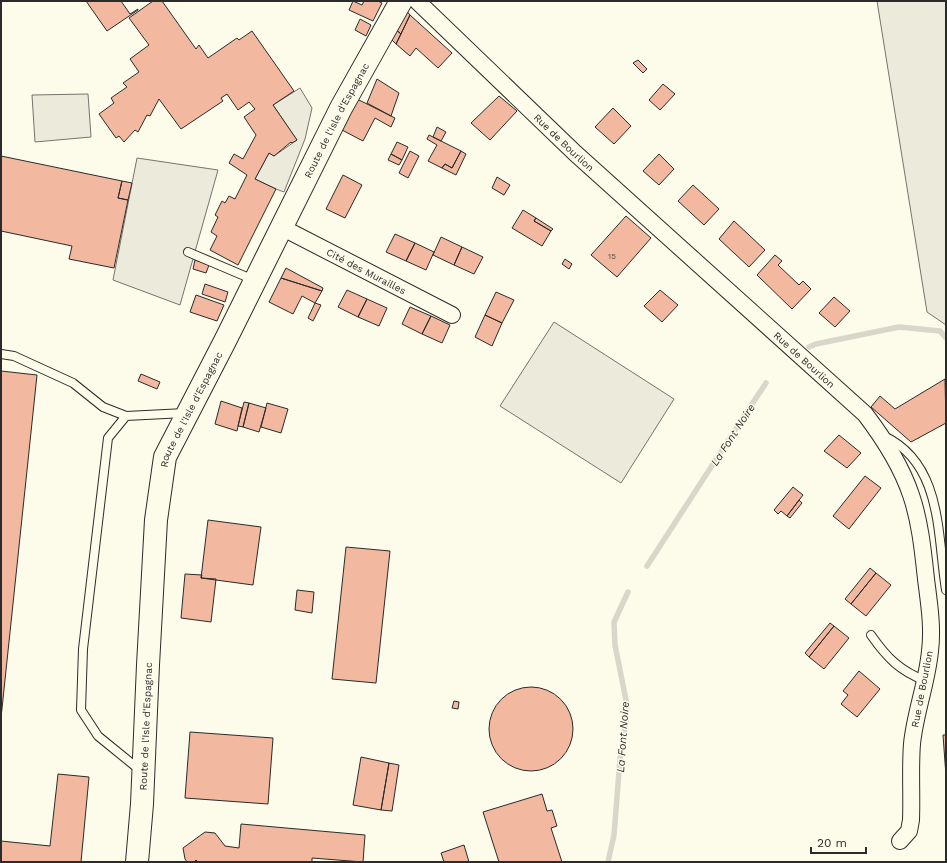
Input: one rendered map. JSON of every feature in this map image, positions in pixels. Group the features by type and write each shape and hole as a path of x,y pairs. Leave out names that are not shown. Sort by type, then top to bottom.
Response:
{"street":[{"name":"Route de l'Isle d'Espagnac","path":"137,862 156,520 165,457 340,108 401,1"},
{"name":"Rue de Bourlion","path":"417,1 575,153 865,414 881,435 904,475 912,496 923,554 931,626 926,681 912,743 911,820 909,831 900,841"},
{"name":"Cité des Murailles","path":"281,227 452,316"}],"lane":[{"path":"188,252 255,280"},
{"path":"1,354 14,356 73,383 103,407 126,416 188,413"},
{"path":"126,416 108,438 83,649 81,710 98,736 143,773"},
{"path":"881,435 897,442 908,451 918,463 926,477 931,490 937,522 946,590"},
{"path":"871,635 880,648 900,667 911,675 926,681"}],"shaded area":[{"path":"877,1 946,1 946,325 927,312"},
{"path":"300,88 312,108 305,139 284,192 255,179 269,153 274,156 297,140 273,105"},
{"path":"88,94 91,137 35,142 32,95"},
{"path":"137,158 218,170 180,305 113,280"},
{"path":"554,322 674,399 621,483 500,406"}],"building":[{"path":"86,1 121,1 130,14 138,10 107,31"},
{"path":"153,1 162,1 196,49 199,45 208,58 237,38 239,40 252,31 294,91 273,105 297,140 292,143 291,142 274,156 269,153 255,179 276,189 238,265 210,250 217,236 211,232 218,217 215,215 222,201 225,203 229,196 235,199 247,175 229,163 234,154 243,159 256,135 244,117 255,109 249,102 238,110 227,94 221,98 223,101 181,129 159,99 150,116 147,115 138,132 135,130 124,142 119,136 116,138 99,114 114,103 111,98 127,87 123,83 139,72 130,59 149,45 129,18"},
{"path":"353,1 362,5 364,1 378,1 382,3 373,21 349,10"},
{"path":"405,9 410,15 401,34 393,27"},
{"path":"410,15 452,53 438,68 416,48 410,56 396,44"},
{"path":"360,19 371,25 366,36 355,30"},
{"path":"394,28 401,34 396,44 390,38"},
{"path":"638,60 647,69 643,73 633,63"},
{"path":"377,79 399,93 391,116 367,103"},
{"path":"663,84 675,94 660,110 649,100"},
{"path":"499,96 517,111 490,140 471,123"},
{"path":"357,99 395,118 391,127 375,118 363,141 342,130"},
{"path":"613,108 631,126 614,144 595,127"},
{"path":"437,127 446,132 441,141 433,137"},
{"path":"429,135 461,151 452,168 445,164 442,168 428,161 437,145 427,139"},
{"path":"397,142 408,147 402,160 391,154"},
{"path":"410,151 419,156 408,178 399,173"},
{"path":"461,151 466,154 456,175 442,168 445,164 452,168"},
{"path":"391,154 402,160 399,165 388,160"},
{"path":"659,154 674,169 659,185 643,171"},
{"path":"1,156 122,181 118,198 128,200 114,268 69,259 72,246 1,231"},
{"path":"343,175 362,185 345,218 326,209"},
{"path":"497,177 510,185 504,195 492,188"},
{"path":"122,181 132,183 128,200 118,198"},
{"path":"693,185 719,209 704,225 678,201"},
{"path":"523,210 536,218 534,221 551,231 542,246 512,228"},
{"path":"626,216 651,238 617,277 591,255"},
{"path":"536,218 553,229 551,231 534,221"},
{"path":"734,221 765,250 749,267 719,239"},
{"path":"395,234 415,243 406,261 386,252"},
{"path":"441,237 462,247 454,265 433,255"},
{"path":"415,243 434,252 426,270 406,261"},
{"path":"462,247 483,257 474,274 454,265"},
{"path":"775,255 782,261 778,265 799,285 803,281 811,289 792,309 757,275"},
{"path":"565,259 572,264 569,269 562,264"},
{"path":"195,260 209,265 206,273 193,269"},
{"path":"286,268 323,288 322,291 281,278"},
{"path":"281,278 322,291 315,303 302,296 293,314 269,302"},
{"path":"205,284 228,292 225,302 202,294"},
{"path":"347,290 367,299 358,317 338,307"},
{"path":"660,290 678,305 662,322 644,306"},
{"path":"496,292 514,300 502,323 485,315"},
{"path":"196,295 224,305 217,321 190,312"},
{"path":"834,297 850,311 835,327 819,313"},
{"path":"367,299 387,308 379,326 358,317"},
{"path":"315,303 321,305 313,321 308,318"},
{"path":"410,307 431,316 422,334 402,324"},
{"path":"485,315 502,323 492,346 475,337"},
{"path":"431,316 450,325 442,343 422,334"},
{"path":"1,371 37,375 1,718"},
{"path":"141,374 160,382 157,389 138,381"},
{"path":"945,379 946,423 911,442 871,407 880,396 895,409"},
{"path":"221,401 242,408 237,431 215,424"},
{"path":"244,402 249,403 243,427 238,426"},
{"path":"249,403 266,408 259,432 243,427"},
{"path":"267,403 288,409 281,433 261,427"},
{"path":"839,435 861,453 847,468 824,451"},
{"path":"865,476 881,488 849,529 833,516"},
{"path":"793,487 803,495 787,516 781,511 778,514 774,510"},
{"path":"799,500 802,503 790,518 787,516"},
{"path":"208,520 261,527 253,585 201,578"},
{"path":"346,547 390,551 376,683 332,679"},
{"path":"870,568 876,573 851,604 845,599"},
{"path":"876,573 891,585 866,616 851,604"},
{"path":"185,574 202,575 201,578 216,579 211,622 181,618"},
{"path":"297,590 314,592 312,613 295,610"},
{"path":"830,623 834,626 809,657 805,653"},
{"path":"834,626 849,638 824,669 809,657"},
{"path":"859,671 880,689 857,717 841,704 848,695 843,691"},
{"path":"531,687 547,690 561,699 570,713 573,729 570,745 561,759 547,768 531,771 515,768 501,759 492,745 489,729 492,713 501,699 515,690"},
{"path":"454,701 459,702 458,709 452,708"},
{"path":"190,732 273,738 268,804 185,798"},
{"path":"943,735 946,735 946,776"},
{"path":"361,757 389,763 381,810 353,805"},
{"path":"389,763 399,765 392,811 381,810"},
{"path":"58,774 89,777 81,862 1,862 1,841 50,846"},
{"path":"542,794 547,811 552,810 557,826 551,828 562,862 499,862 483,812"},
{"path":"241,824 365,835 363,862 312,858 312,862 198,862 196,860 194,862 187,862 185,859 183,848 205,832 215,833 225,846 239,848"},
{"path":"464,845 469,862 444,862 441,853"}],"waterway":[{"name":"La Font Noire","path":"809,347 816,344 899,327 940,331 946,338"},
{"name":"La Font Noire","path":"647,566 766,383"},
{"name":"La Font Noire","path":"608,862 614,835 620,759 627,705 615,645 614,622 628,592"}]}
